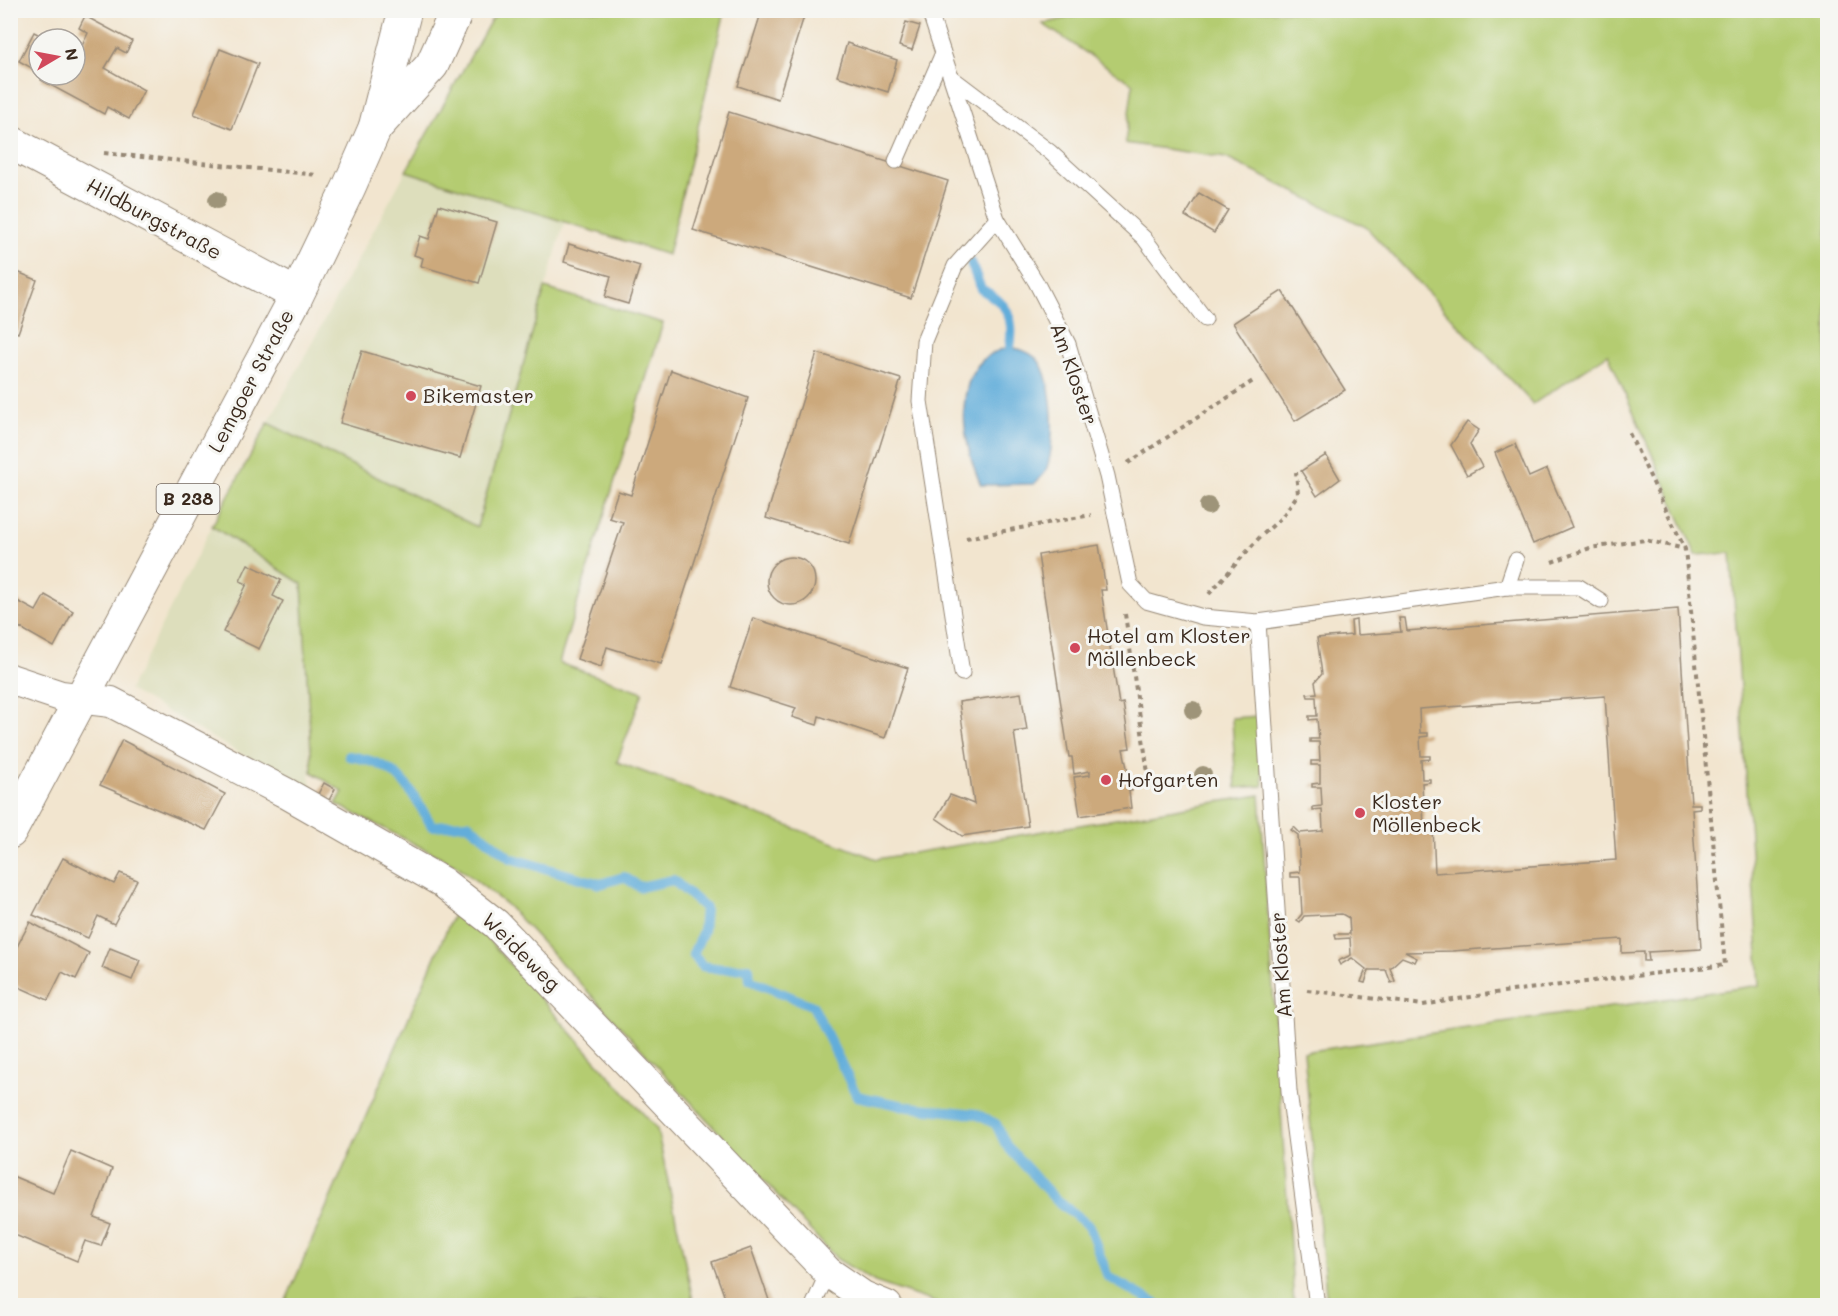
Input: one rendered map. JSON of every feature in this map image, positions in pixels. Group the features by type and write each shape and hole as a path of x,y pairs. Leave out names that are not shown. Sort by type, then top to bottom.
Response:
{"main road":[{"name":"Lemgoer Straße","path":"10,832 295,299 349,187 375,128 405,10"},
{"path":"375,128 432,64 456,10"},
{"name":"Hildburgstraße","path":"10,142 284,288 295,299"}],"street":[{"name":"Weideweg","path":"10,679 61,696 111,702 286,793 442,882 496,924 828,1272 863,1296 887,1305"}],"lane":[{"name":"Am Kloster","path":"929,10 997,219 1036,282 1068,344 1107,476 1130,584"},
{"path":"896,161 944,53"},
{"path":"952,78 1050,152 1144,238 1205,319"},
{"path":"962,673 921,400 924,341 955,266 997,219"},
{"path":"1507,587 1516,560"},
{"path":"1130,584 1146,601 1203,617 1258,622 1507,587 1580,587 1601,601"},
{"name":"Am Kloster","path":"1258,622 1289,1091 1317,1305"},
{"path":"813,1305 828,1272"}],"path":[{"path":"74,176 92,152 324,176 349,187"},
{"path":"1107,476 1253,381"},
{"path":"1282,986 1423,1005 1495,993 1725,965 1685,549 1628,431"},
{"path":"1203,617 1204,600 1259,538 1282,517 1298,494 1296,472"},
{"path":"942,542 1114,510"},
{"path":"1507,587 1559,558 1590,548 1645,540 1685,549"},
{"path":"1130,584 1124,609 1150,787"}],"shaded area":[{"path":"406,171 565,220 477,527 268,423"},
{"path":"212,526 302,584 311,794 129,690"}],"green space":[{"path":"501,10 725,11 668,255 406,171 490,22"},
{"path":"1096,11 1827,11 1827,1305 1327,1305 1304,1052 1760,985 1731,553 1696,555 1608,354 1533,404 1366,227 1226,158 1125,143 1133,84 1043,24"},
{"path":"545,288 663,323 559,663 643,692 617,762 877,859 1260,795 1294,1305 943,1305 875,1282 837,1259 508,906 456,865 336,804 343,792 312,772 302,584 212,526 268,423 477,527"},
{"path":"1258,716 1263,786 1236,788 1232,718"},
{"path":"454,913 486,937 657,1129 694,1305 284,1305"}],"water":[{"path":"1010,347 1027,352 1036,358 1047,380 1052,414 1048,464 1044,474 1034,484 981,485 968,447 964,404 968,385 976,368 990,355"}],"building":[{"path":"762,10 806,10 778,99 738,86"},
{"path":"85,16 132,41 126,53 117,48 105,68 144,90 129,119 107,107 104,114 54,87 87,87 88,33 87,27 80,27"},
{"path":"906,22 920,26 912,50 899,46"},
{"path":"847,43 897,60 888,92 837,76"},
{"path":"27,46 27,65 19,61"},
{"path":"220,49 258,64 232,129 194,114"},
{"path":"729,112 948,181 911,298 693,230"},
{"path":"1199,193 1228,210 1214,233 1185,216"},
{"path":"439,205 497,222 479,283 421,266 423,258 414,255 420,236 429,239"},
{"path":"569,244 640,266 628,304 605,297 611,276 564,262"},
{"path":"10,269 37,280 18,333 10,330"},
{"path":"1282,291 1345,390 1295,421 1233,323"},
{"path":"362,351 481,386 460,458 340,423"},
{"path":"817,353 901,379 849,544 766,518"},
{"path":"671,370 748,398 661,664 607,647 601,667 577,659 623,522 609,518 618,491 631,495"},
{"path":"1467,422 1479,430 1470,444 1482,467 1467,475 1451,445"},
{"path":"1515,444 1529,477 1547,469 1572,527 1533,544 1495,453"},
{"path":"1326,455 1340,479 1317,496 1301,471"},
{"path":"1099,545 1106,590 1101,590 1119,704 1123,703 1130,748 1123,749 1132,791 1129,791 1131,808 1080,816 1074,777 1090,775 1090,771 1074,774 1072,757 1069,757 1038,555"},
{"path":"786,557 796,557 808,564 815,576 815,586 808,598 796,605 786,605 771,594 767,586 767,576 778,561"},
{"path":"248,564 281,580 273,596 283,601 259,649 223,632 247,584 240,581"},
{"path":"45,595 73,611 54,647 10,622 10,597 36,611"},
{"path":"1678,609 1691,804 1700,804 1700,808 1692,809 1701,949 1648,952 1649,961 1644,961 1644,952 1622,953 1622,939 1452,951 1405,952 1417,958 1415,962 1402,957 1390,968 1395,981 1391,983 1386,970 1369,970 1365,983 1361,982 1366,969 1352,958 1340,965 1338,961 1351,955 1350,938 1336,939 1335,934 1350,934 1349,918 1342,914 1304,916 1300,922 1297,920 1302,914 1300,877 1290,877 1290,873 1300,872 1298,835 1291,830 1294,827 1300,833 1323,831 1322,809 1313,810 1313,807 1322,806 1321,787 1312,787 1312,784 1320,783 1320,765 1311,765 1311,761 1320,761 1319,742 1310,742 1310,739 1319,739 1317,719 1309,720 1309,716 1317,716 1316,697 1308,697 1307,694 1317,693 1315,682 1322,674 1317,638 1352,635 1351,621 1356,620 1357,635 1401,632 1399,618 1405,618 1407,631","holes":["1605,696 1616,860 1435,873 1433,827 1424,827 1423,806 1432,805 1432,802 1423,802 1422,783 1430,782 1430,779 1422,779 1421,760 1430,759 1430,756 1421,756 1420,737 1428,736 1428,733 1420,733 1419,709"]},
{"path":"753,618 908,668 885,738 819,716 817,725 792,717 796,708 730,687"},
{"path":"1021,693 1027,730 1014,732 1028,826 962,836 936,818 950,795 974,804 959,702"},
{"path":"122,740 225,794 206,830 100,785"},
{"path":"324,783 335,789 329,800 318,794"},
{"path":"63,858 114,884 120,873 137,880 114,924 98,916 88,938 33,915"},
{"path":"30,922 89,953 76,979 62,972 48,1000 10,983 10,960"},
{"path":"110,948 140,960 132,980 102,968"},
{"path":"71,1151 112,1169 94,1217 110,1223 101,1246 85,1241 77,1261 10,1233 10,1175 53,1193"},
{"path":"751,1248 771,1306 728,1306 712,1262"}],"waterway":[{"path":"971,263 981,289 1003,305 1007,312 1011,327 1010,347"},
{"path":"349,756 366,760 391,771 408,788 432,826 468,824 510,858 600,884 624,877 640,887 673,880 705,908 703,931 693,954 702,966 722,969 749,968 750,980 813,1006 857,1096 909,1107 976,1114 996,1124 1006,1145 1055,1199 1089,1226 1108,1277 1160,1306"}],"place":[{"name":"Bikemaster","path":"411,396"},
{"name":"Hotel am Kloster Möllenbeck","path":"1075,648"},
{"name":"Hofgarten","path":"1106,780"},
{"name":"Kloster Möllenbeck","path":"1360,813"}]}
